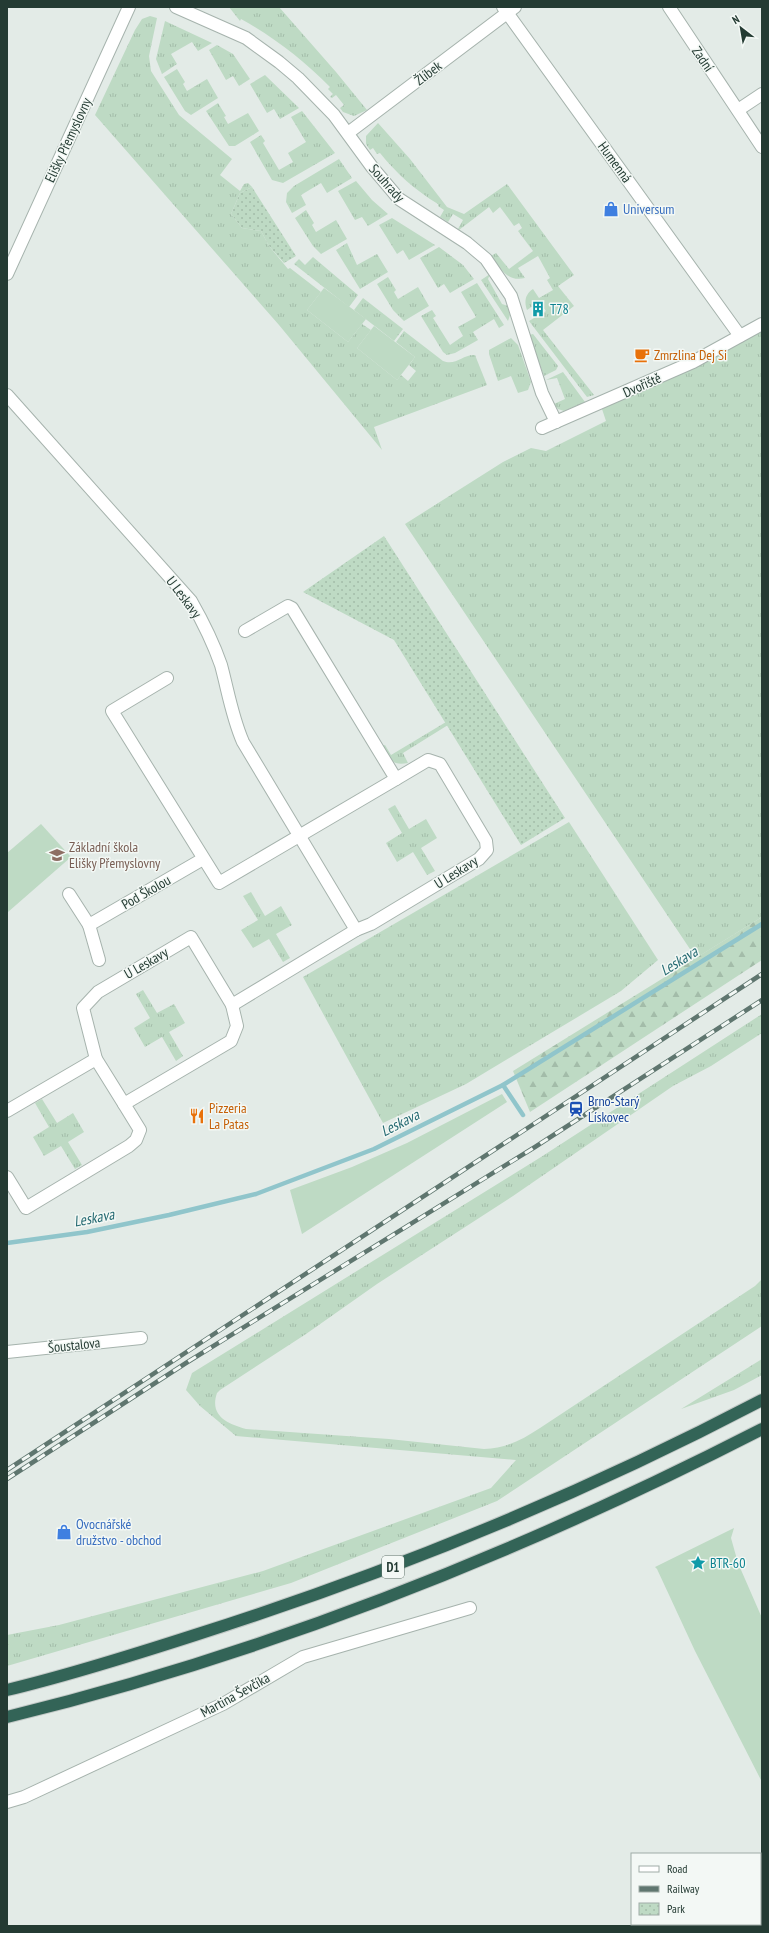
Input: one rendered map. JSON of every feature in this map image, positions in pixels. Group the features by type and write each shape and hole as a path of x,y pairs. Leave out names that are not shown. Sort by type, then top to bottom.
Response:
{"highway":[{"name":"D1","path":"7,1690 154,1648 265,1613 366,1577 533,1508 636,1462 762,1400"},
{"name":"D1","path":"7,1717 156,1677 271,1640 477,1562 590,1513 762,1429"}],"street":[{"name":"Elišky Přemyslovny","path":"7,274 129,7"},
{"name":"Souhrady","path":"176,7 246,38 279,62 318,98 348,133 372,167 399,199 467,243 486,259 511,296 542,393 556,422"},
{"name":"Zadní","path":"669,7 762,147"},
{"name":"Žlíbek","path":"348,133 508,9"},
{"name":"Humenná","path":"508,9 740,336"},
{"path":"738,110 762,94"},
{"name":"Dvořiště","path":"542,428 694,362 762,324"},
{"name":"U Leskavy","path":"7,395 191,601 209,633 221,666 234,723 243,742 356,930"},
{"path":"245,631 288,606 292,608 396,779"},
{"name":"U Leskavy","path":"166,678 112,711 219,883 428,760 440,764 486,841 487,850 479,859 371,924 356,930 232,1005"},
{"name":"Pod Školou","path":"89,925 203,859"},
{"path":"68,894 89,925 98,960"},
{"name":"U Leskavy","path":"7,1177 26,1208 129,1146 136,1140 140,1130 96,1059 83,1008 98,992 191,937 232,1005 237,1026 231,1041 124,1104"},
{"path":"7,1111 96,1059"},
{"name":"Šoustalova","path":"7,1352 141,1338"},
{"name":"Martina Ševčíka","path":"7,1802 24,1797 223,1704 303,1657 470,1608"}],"green space":[{"path":"229,7 279,7 367,110 354,116 343,112 340,108 344,105 336,95 332,98 330,97 333,94 328,89 330,87 320,77 277,42 241,19 240,21"},
{"path":"150,16 157,18 149,56 151,71 179,115 232,159 220,175 240,191 244,184 248,183 252,187 240,193 231,214 242,228 261,231 269,246 288,269 290,268 321,292 307,310 348,342 362,324 371,330 357,348 397,380 401,375 408,381 416,371 409,365 415,357 396,342 404,331 443,361 452,362 467,356 475,355 487,385 374,427 382,450 279,325 95,115 135,30 142,19"},
{"path":"165,21 212,43 198,51 192,42 171,54 177,64 162,74 156,59"},
{"path":"217,45 233,54 250,79 239,86 233,76 226,80 209,50"},
{"path":"177,69 185,82 183,84 187,91 207,79 218,98 191,115 185,111 164,77"},
{"path":"265,75 299,108 280,119 274,109 267,113 250,84"},
{"path":"218,103 226,116 224,117 228,124 248,113 259,131 235,146 229,146 206,111"},
{"path":"302,111 335,153 283,183 272,180 250,142 261,135 265,141 263,143 279,170 293,162 288,153 306,142 291,117"},
{"path":"378,123 410,159 447,207 464,214 507,184 574,275 558,286 574,306 543,330 594,395 587,397 529,321 546,311 539,302 527,310 525,301 528,293 533,289 539,298 553,290 547,280 550,278 538,256 518,268 525,278 519,279 509,276 501,270 491,256 496,253 509,269 533,251 518,231 522,228 519,223 514,226 500,207 493,213 489,207 459,230 458,229 463,220 453,214 448,222 440,217 444,210 438,206 438,204 414,187 393,168 380,153 377,154 373,148 370,150 366,144 366,136"},
{"path":"339,159 352,178 327,193 321,183 301,195 306,205 292,213 286,202 287,193 294,186"},
{"path":"356,181 372,200 388,214 368,226 362,217 355,220 338,191"},
{"path":"252,187 296,256 284,263 269,246 261,231 242,228 231,214 240,193"},
{"path":"306,210 314,223 312,225 316,232 336,220 347,239 321,254 313,246 295,218"},
{"path":"392,218 435,245 409,260 403,250 397,254 379,225"},
{"path":"347,243 357,265 377,254 388,272 360,289 336,250"},
{"path":"439,247 463,265 474,279 450,293 444,284 438,288 420,258"},
{"path":"313,257 358,295 349,307 294,264 299,259 305,265"},
{"path":"490,274 488,279 502,304 508,306 510,315 508,321 481,280"},
{"path":"388,277 396,290 394,292 398,299 418,287 429,306 404,321 393,310 377,284"},
{"path":"477,283 504,325 499,328 494,319 473,332 478,340 455,353 447,355 443,352 421,316 432,310 436,316 433,318 450,345 463,336 458,327 476,317 461,292"},
{"path":"324,288 366,319 348,342 307,310"},
{"path":"363,298 403,329 394,341 354,310"},
{"path":"374,326 415,357 397,380 357,348"},
{"path":"762,328 762,917 696,958 405,524 503,462 531,448 546,451 606,421 602,409"},
{"path":"533,334 558,366 556,370 544,376 529,335"},
{"path":"511,338 518,345 531,382 528,390 518,393 511,376 498,381 489,354 489,350"},
{"path":"563,372 585,402 564,411 558,409 554,404 565,399 557,378 546,380"},
{"path":"384,536 565,818 521,845 394,640 303,592"},
{"path":"446,722 448,725 403,753 408,763 402,764 394,762 389,758 382,746 385,745 391,755"},
{"path":"395,805 409,829 426,819 437,838 421,848 435,871 427,875 413,852 397,862 386,843 402,833 388,809"},
{"path":"569,822 658,960 621,991 466,1084 383,1123 303,977"},
{"path":"41,824 71,857 8,912 7,853"},
{"path":"251,892 265,916 281,906 292,925 276,934 290,958 283,962 269,939 253,948 241,930 258,920 243,896"},
{"path":"762,917 762,960 530,1112 513,1071"},
{"path":"143,990 157,1013 174,1004 185,1023 169,1032 183,1056 176,1061 162,1037 145,1047 134,1028 150,1018 136,994"},
{"path":"762,1014 762,1033 711,1066 673,1086 513,1196 377,1284 306,1334 220,1390 217,1393 215,1401 216,1408 222,1418 246,1429 389,1439 484,1449 500,1447 514,1443 533,1432 755,1286 762,1279 762,1326 497,1501 291,1583 7,1666 7,1635 59,1625 263,1571 491,1488 516,1460 236,1436 200,1406 186,1390 192,1373 541,1157"},
{"path":"502,1094 507,1102 302,1234 290,1190 352,1167 407,1143"},
{"path":"42,1099 57,1123 73,1113 84,1132 68,1142 82,1165 75,1169 61,1146 44,1156 33,1137 49,1127 35,1103"},
{"path":"762,1359 762,1375 734,1390 681,1409"},
{"path":"734,1528 731,1538 738,1563 762,1618 762,1782 695,1651 655,1567"}],"waterway":[{"name":"Leskava","path":"7,1243 87,1232 169,1215 256,1194 374,1149 503,1085 762,924"},
{"path":"503,1085 523,1115"}],"railway":[{"path":"7,1470 762,974"},
{"path":"7,1479 186,1363 535,1147 762,1000"}],"place":[{"name":"Universum","path":"611,209"},
{"name":"T78","path":"538,309"},
{"name":"Zmrzlina Dej Si","path":"642,355"},
{"name":"Základní škola Elišky Přemyslovny","path":"57,855"},
{"name":"Brno-Starý Lískovec","path":"576,1109"},
{"name":"Pizzeria La Patas","path":"197,1116"},
{"name":"Ovocnářské družstvo - obchod","path":"64,1532"},
{"name":"BTR-60","path":"698,1563"}]}
